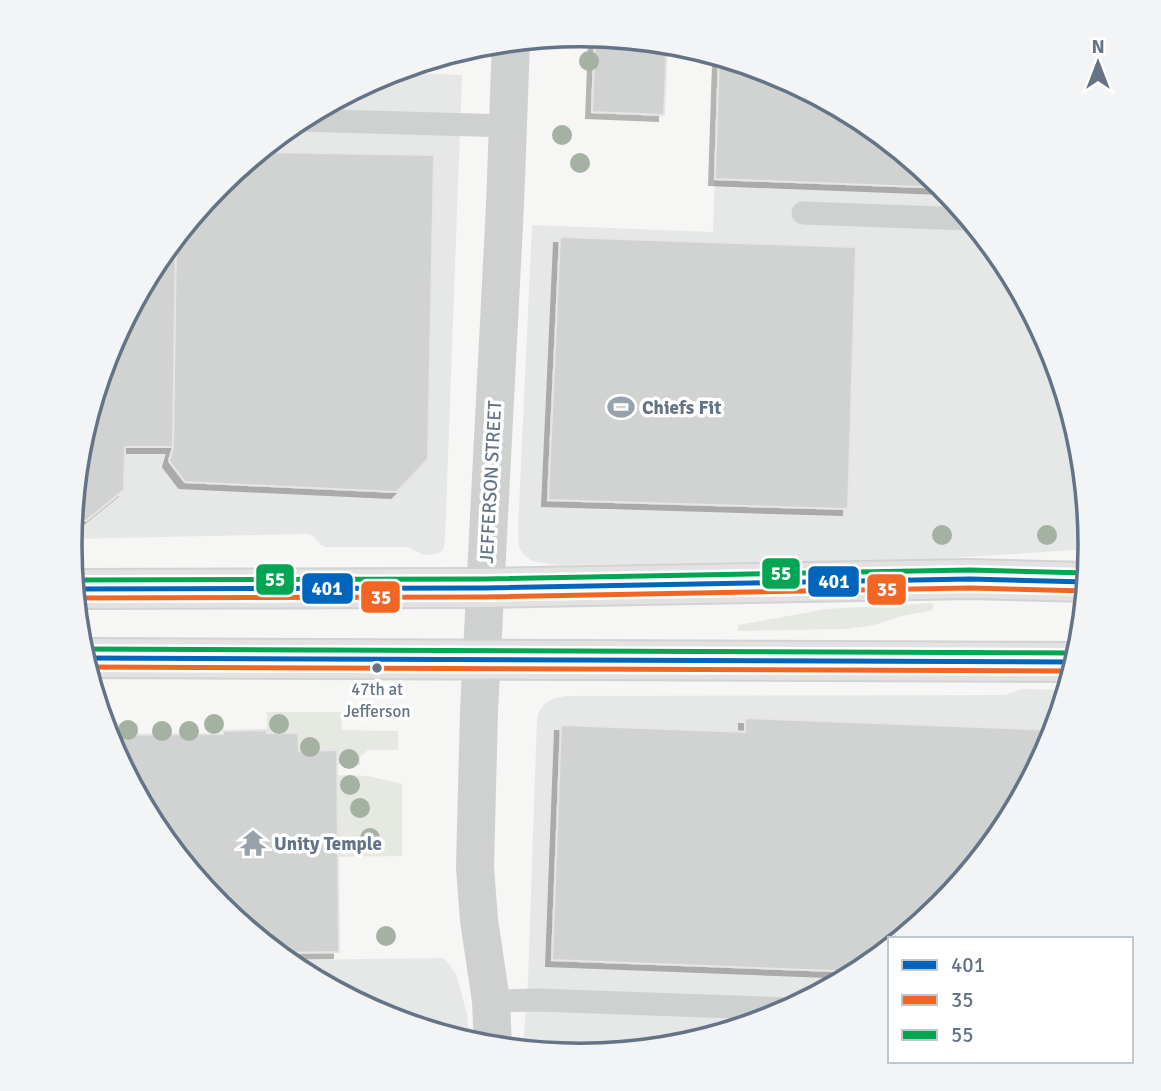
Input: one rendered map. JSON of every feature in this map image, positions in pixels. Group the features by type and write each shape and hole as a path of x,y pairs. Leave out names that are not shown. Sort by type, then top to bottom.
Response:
{"main road":[{"path":"84,589 485,588 970,579 1078,582"},
{"path":"95,658 1065,662"}],"street":[{"name":"JEFFERSON STREET","path":"492,1035 475,867 485,588 511,53"}],"lane":[{"path":"320,121 508,126"},
{"path":"803,213 956,219"},
{"path":"491,1001 537,1000 765,1008"}],"shaded area":[{"path":"719,67 771,85 830,114 884,150 909,171 933,193 976,242 1012,296 1041,355 1062,417 1069,448 1078,513 1079,550 903,561 557,565 532,561 523,554 519,547 518,529 532,225 713,232"},
{"path":"422,73 462,75 443,550 437,554 424,555 408,547 325,547 312,535 82,539 92,448 109,385 134,325 166,269 206,217 252,171 277,150 331,114 390,85"},
{"path":"933,603 933,610 847,629 738,631 738,625 827,609"},
{"path":"1021,689 1057,690 1027,766 995,822 976,849 933,898 884,941 830,977 801,992 771,1006 709,1027 613,1043 548,1043 524,1040 537,719 544,704 566,696 1005,695"},
{"path":"267,712 341,712 342,730 398,731 398,750 368,750 360,757 360,765 337,764 336,750 299,751 298,733 267,733"},
{"path":"115,723 138,723 138,734 119,735"},
{"path":"337,775 368,776 402,784 402,856 338,857"},
{"path":"444,958 456,974 467,1013 469,1031 390,1006 331,977 304,960"}],"building":[{"path":"595,47 667,55 664,115 592,112"},
{"path":"719,67 771,85 830,114 884,150 927,187 715,179"},
{"path":"274,152 434,155 428,459 397,492 185,482 169,461 173,447 176,255 206,217 228,193"},
{"path":"560,237 856,247 848,509 548,500"},
{"path":"176,255 173,447 125,447 124,490 86,521 83,521 83,513 92,448 109,385 134,325"},
{"path":"745,718 1043,730 1012,795 976,849 955,874 933,898 884,941 839,971 552,960 561,725 745,732"},
{"name":"Unity Temple","path":"267,730 267,733 298,733 299,751 337,750 339,952 294,953 228,898 185,849 166,822 149,795 120,735 223,734 223,731"}],"transit line":[{"name":"55","path":"83,580 485,579 970,570 1078,573"},
{"name":"401","path":"84,589 485,588 970,579 1078,582"},
{"name":"35","path":"85,598 485,597 970,588 1076,591"},
{"name":"55","path":"93,649 1067,653"},
{"name":"401","path":"95,658 1065,662"},
{"name":"35","path":"97,667 1063,671"}],"place":[{"name":"Chiefs Fit","path":"621,407"},
{"name":"47th at Jefferson","path":"377,668"},
{"name":"Unity Temple","path":"253,843"}]}
